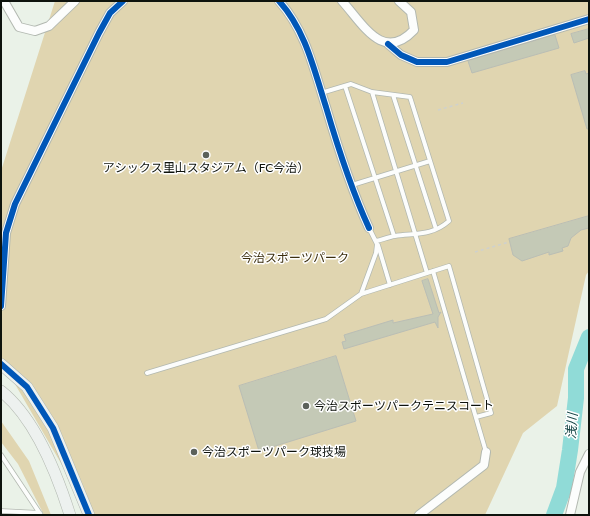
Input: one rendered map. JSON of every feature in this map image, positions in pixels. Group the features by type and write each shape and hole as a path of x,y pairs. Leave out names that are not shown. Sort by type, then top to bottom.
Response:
{"street":[{"path":"4,1 19,28 35,30 49,26 75,1"},
{"path":"1,306 6,234 15,204 99,32 110,13 123,1"},
{"path":"279,1 293,20 306,44 352,185 369,228"},
{"path":"342,1 378,40 388,44 401,55 417,62 446,62 589,19"},
{"path":"388,44 405,40 414,30 411,12 399,1"},
{"path":"1,364 27,388 53,428 89,515"},
{"path":"1,391 13,401 36,435 62,490 70,515"},
{"path":"418,515 484,465 486,452"},
{"path":"570,515 580,472 589,454"}],"lane":[{"path":"322,94 351,84 372,92 410,97 449,220 441,228 415,236 394,236 377,243"},
{"path":"345,86 394,236"},
{"path":"372,92 427,273"},
{"path":"393,95 436,229"},
{"path":"352,185 430,161"},
{"path":"369,228 377,243 390,285"},
{"path":"361,294 376,253 377,243"},
{"path":"147,373 326,319 361,294 450,266 491,413 476,417"},
{"path":"434,271 486,452"},
{"path":"1,454 40,514"},
{"path":"1,511 40,514"}],"path":[{"path":"438,110 463,103"},
{"path":"474,252 509,242"}],"green space":[{"name":"今治スポーツパーク","path":"55,1 589,1 589,271 586,275 557,406 523,433 485,515 91,515 1,360 1,171"},
{"path":"1,421 29,461 51,515 44,515 18,464 1,442"}],"building":[{"path":"589,29 589,38 574,43 571,34"},
{"path":"555,35 559,48 472,73 468,61"},
{"path":"585,71 586,74 589,73 589,129 587,129 571,75"},
{"path":"589,216 589,228 581,230 571,238 568,246 562,248 563,251 549,255 549,252 522,261 513,255 509,239"},
{"path":"428,279 439,313 441,312 438,317 438,328 435,322 344,349 342,342 346,341 344,335 393,320 393,323 433,314 422,281"},
{"path":"336,356 356,421 259,451 239,386"}],"waterway":[{"name":"浅川","path":"554,515 564,488 570,450 576,398 576,369 589,337"}],"cycle path":[{"path":"1,306 6,233 15,204 99,33 110,13 123,1"},
{"path":"279,1 296,25 303,38 313,65 345,168 369,228"},
{"path":"388,44 401,55 417,62 447,62 589,19"},
{"path":"1,364 27,387 53,428 89,515"}],"place":[{"name":"アシックス里山スタジアム（FC今治）","path":"206,155"},
{"name":"今治スポーツパークテニスコート","path":"306,406"},
{"name":"今治スポーツパーク球技場","path":"194,452"}]}
